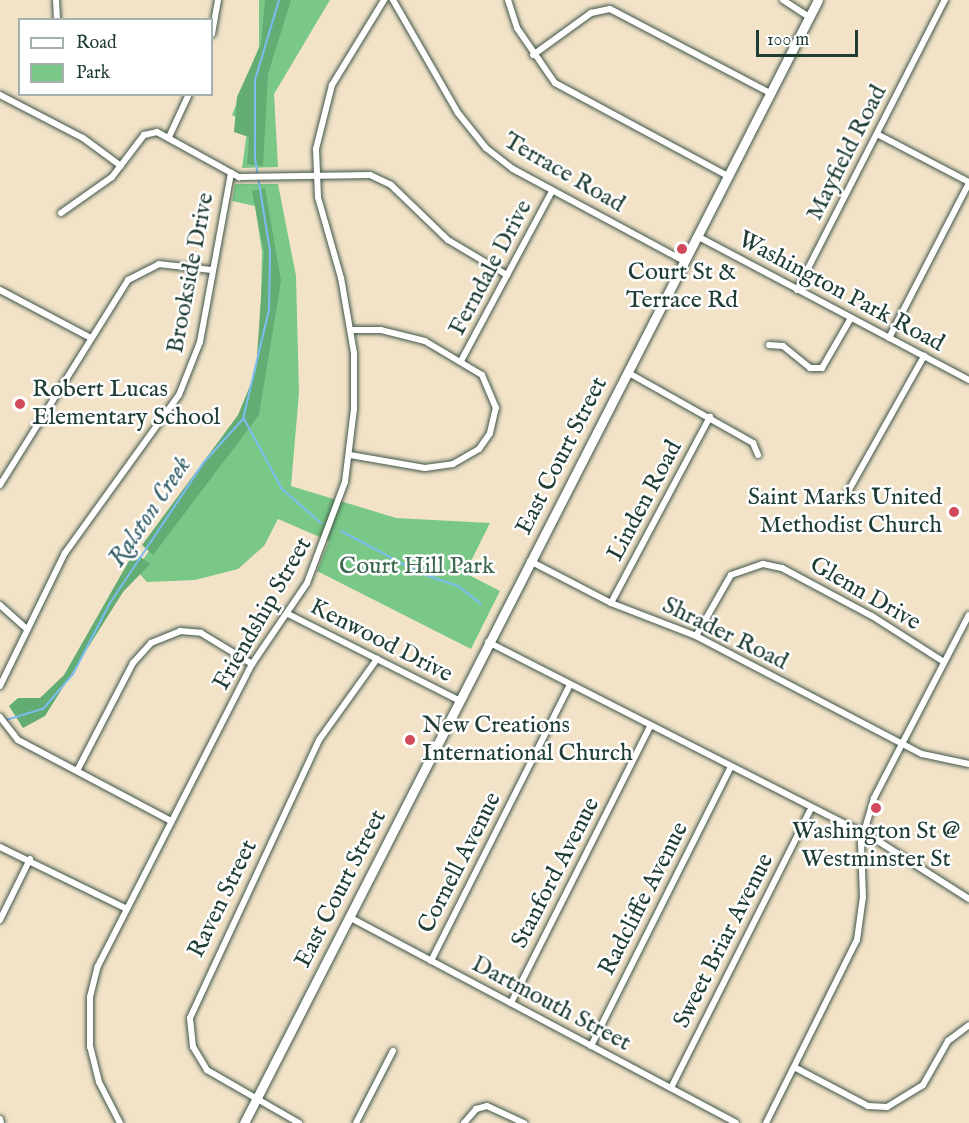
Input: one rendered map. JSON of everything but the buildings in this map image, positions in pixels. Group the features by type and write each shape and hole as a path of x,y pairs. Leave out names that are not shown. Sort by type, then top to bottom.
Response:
{"street":[{"path":"56,0 57,18"},
{"path":"213,28 218,0"},
{"name":"Friendship Street","path":"120,1123 94,1065 88,1012 98,966 169,820 252,664 288,614 328,538 350,455 351,330 316,176 318,134 328,93 384,0"},
{"name":"Terrace Road","path":"393,0 471,132 506,164 684,261"},
{"path":"508,0 534,55 568,92 728,176"},
{"path":"783,0 809,17"},
{"name":"East Court Street","path":"244,1123 458,700 818,0"},
{"name":"Mayfield Road","path":"797,290 945,0"},
{"path":"534,55 591,13 610,9 770,93"},
{"path":"0,95 83,138 121,166"},
{"path":"169,137 188,96"},
{"path":"61,213 121,166 144,135 152,131 169,137 231,174 262,178 362,174 387,182 441,235 507,275"},
{"path":"877,134 969,183 889,338"},
{"name":"Brookside Drive","path":"0,686 65,553 179,395 200,342 231,174"},
{"name":"Ferndale Drive","path":"461,361 552,191"},
{"name":"Washington Park Road","path":"697,236 969,380"},
{"path":"0,485 122,287 140,270 166,264 212,270"},
{"path":"0,290 91,338"},
{"path":"769,345 783,346 810,368 822,368 851,318"},
{"path":"350,455 440,467 479,449 495,421 495,396 482,375 461,361 404,333 351,330"},
{"path":"845,497 924,356"},
{"path":"627,372 753,443 758,455"},
{"name":"Linden Road","path":"611,603 710,417"},
{"name":"Shrader Road","path":"530,561 611,603 696,636 902,744 928,756 969,764"},
{"name":"Glenn Drive","path":"696,636 731,575 763,564 782,568 862,611 944,662"},
{"path":"0,604 27,629"},
{"name":"Kenwood Drive","path":"288,614 458,700"},
{"path":"766,1123 857,939 863,904 862,836 874,798 969,615"},
{"path":"77,771 136,658 160,637 201,633 252,664"},
{"path":"488,642 810,811 949,881 969,899"},
{"name":"Raven Street","path":"299,1123 256,1100 201,1064 190,1039 191,1009 319,740 377,659"},
{"name":"Cornell Avenue","path":"431,961 570,685"},
{"path":"0,717 7,729 77,771 169,820"},
{"name":"Stanford Avenue","path":"511,1003 650,727"},
{"name":"Radcliffe Avenue","path":"591,1046 730,769"},
{"name":"Sweet Briar Avenue","path":"670,1088 810,811"},
{"path":"0,847 30,859 125,908"},
{"path":"0,920 30,859"},
{"name":"Dartmouth Street","path":"349,917 736,1123"},
{"path":"794,1067 868,1106 887,1107 923,1085 948,1041 969,1024"},
{"path":"356,1123 393,1051"},
{"path":"464,1123 476,1109 487,1106 524,1123"}],"green space":[{"path":"259,0 330,0 274,94 278,167 242,168 248,124 232,115 259,47"},
{"path":"265,0 291,0 268,74 263,166 247,164 249,137 234,132 237,97 261,44"},
{"name":"Court Hill Park","path":"235,184 278,184 296,276 299,393 291,486 396,518 490,523 465,573 500,591 471,649 317,571 329,541 278,519 264,546 238,569 195,580 147,582 136,570 241,416 260,353 262,252 255,206 232,201"},
{"path":"265,188 281,281 259,415 153,555 142,545 238,415 256,371 264,253 252,191"},
{"path":"134,552 150,564 123,592 45,716 23,728 9,706 18,698 40,698 64,675"}],"waterway":[{"name":"Ralston Creek","path":"6,720 43,709 73,674 110,603 204,462 243,419 269,310 270,251 255,158 255,80 279,0"},
{"path":"244,419 282,489 321,523"},
{"path":"341,531 420,573 458,586 481,604"}],"place":[{"name":"Court St & Terrace Rd","path":"682,249"},
{"name":"Robert Lucas Elementary School","path":"20,404"},
{"name":"Saint Marks United Methodist Church","path":"954,512"},
{"name":"New Creations International Church","path":"410,740"},
{"name":"Washington St @ Westminster St","path":"876,808"}]}
